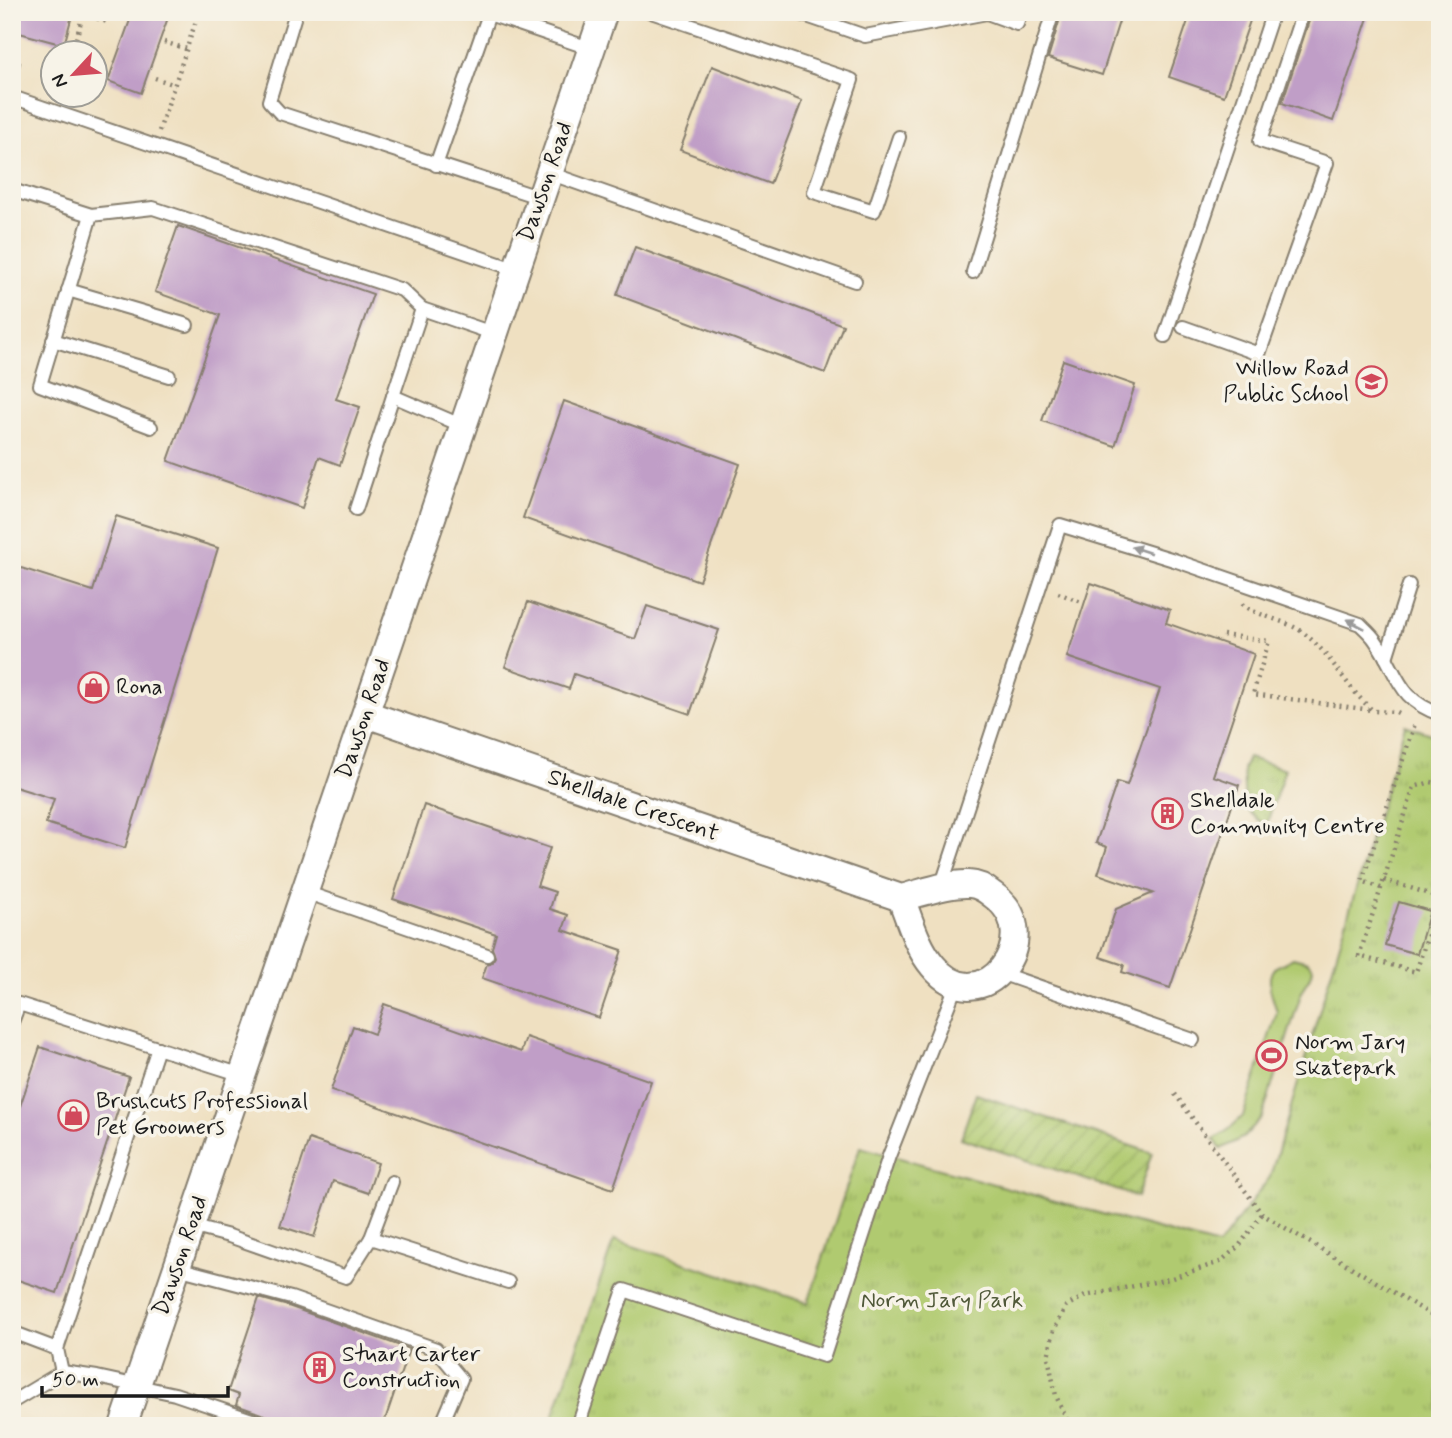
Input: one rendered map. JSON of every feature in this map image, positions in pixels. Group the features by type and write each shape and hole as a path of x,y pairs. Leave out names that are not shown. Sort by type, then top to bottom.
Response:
{"street":[{"name":"Dawson Road","path":"123,1426 604,12"},
{"name":"Shelldale Crescent","path":"366,714 901,898"},
{"path":"971,884 987,890 1004,905 1015,927 1010,958 1000,974 988,983 971,986 957,983 942,976 927,958 901,898 941,888 971,884"}],"lane":[{"path":"296,12 269,101 280,113 436,165 545,185 855,281"},
{"path":"651,12 852,80 814,191 874,211 899,137"},
{"path":"795,12 865,36 987,13 1017,24 1021,12"},
{"path":"973,272 1052,12"},
{"path":"1165,336 1273,12"},
{"path":"1183,327 1259,354 1327,163 1260,141 1303,12"},
{"path":"436,165 487,13 592,49"},
{"path":"18,99 517,270"},
{"path":"12,190 91,215 153,208 402,290 422,309 495,334"},
{"path":"91,215 40,385 151,427"},
{"path":"68,290 187,325"},
{"path":"356,509 422,309"},
{"path":"54,341 169,376"},
{"path":"393,396 463,426"},
{"path":"941,888 1059,525 1174,560 1360,624 1374,638 1403,691 1418,704 1440,715"},
{"path":"1386,658 1409,585"},
{"path":"305,892 487,956"},
{"path":"1000,974 1194,1040"},
{"path":"578,1426 624,1290 824,1356 889,1156 957,983"},
{"path":"12,1022 19,1004 242,1075"},
{"path":"62,1371 57,1349 158,1048"},
{"path":"191,1226 346,1277 371,1238 393,1182"},
{"path":"371,1238 508,1282"},
{"path":"177,1268 291,1298 436,1349 461,1379 441,1426"},
{"path":"12,1332 57,1349"},
{"path":"12,1402 62,1371 175,1394 271,1426"}],"path":[{"path":"154,146 199,12"},
{"path":"76,38 84,13 110,23"},
{"path":"164,42 187,49"},
{"path":"12,62 23,65"},
{"path":"155,78 175,85"},
{"path":"1058,593 1084,603"},
{"path":"1242,598 1241,602 1247,608 1290,623 1307,635 1374,711"},
{"path":"1223,635 1269,641 1253,694 1396,712 1415,724 1362,881 1381,888"},
{"path":"1384,880 1440,898 1416,972 1359,956 1414,787 1431,782 1440,784"},
{"path":"1175,1094 1262,1214 1440,1320"},
{"path":"1070,1426 1056,1396 1048,1357 1054,1330 1066,1306 1085,1297 1169,1279 1220,1262 1239,1246 1262,1214"}],"green space":[{"name":"Norm Jary Park","path":"1405,725 1440,737 1440,1426 550,1426 614,1240 808,1303 860,1147 1218,1246 1270,1177"},
{"path":"1248,758 1285,769 1267,823 1261,822 1245,808 1243,769"},
{"name":"Norm Jary Skatepark","path":"1293,958 1308,962 1313,967 1312,974 1303,988 1262,1117 1244,1137 1221,1149 1214,1139 1243,1116 1277,1012 1270,989 1270,977 1274,968"},
{"path":"976,1094 1152,1153 1137,1197 961,1138"}],"building":[{"path":"12,12 73,12 66,38 38,38 12,31"},
{"path":"133,12 170,12 141,93 108,81"},
{"path":"1062,12 1122,12 1102,75 1048,58"},
{"path":"1191,12 1253,12 1224,96 1169,77"},
{"path":"1312,12 1370,12 1333,121 1282,103"},
{"path":"712,66 802,101 770,184 680,150"},
{"path":"178,226 373,294 336,399 360,407 340,465 319,457 302,508 168,461 220,315 155,292"},
{"path":"635,247 843,325 825,373 617,295"},
{"path":"1063,360 1135,385 1115,446 1042,421"},
{"path":"564,401 740,464 699,581 523,518"},
{"name":"Rona","path":"116,516 218,548 125,848 46,823 54,799 12,786 12,565 93,591"},
{"name":"Shelldale Community Centre","path":"1091,583 1170,610 1166,623 1254,654 1213,776 1239,785 1170,988 1122,972 1124,965 1100,957 1116,909 1153,893 1098,874 1107,847 1096,843 1117,782 1127,785 1160,689 1067,657"},
{"path":"528,602 635,639 647,606 719,630 690,714 574,674 569,689 505,667"},
{"path":"424,805 550,848 537,886 555,892 550,909 568,915 563,930 622,950 599,1018 482,978 487,964 495,957 492,948 496,934 393,899"},
{"path":"1399,902 1430,911 1417,954 1385,945"},
{"path":"384,1004 521,1052 526,1037 651,1081 613,1189 331,1090 353,1026 374,1034"},
{"path":"40,1047 129,1077 57,1293 12,1278 12,1130"},
{"path":"309,1139 378,1163 368,1193 333,1181 314,1237 280,1226"},
{"name":"Stuart Carter Construction","path":"259,1298 409,1349 383,1426 279,1426 273,1418 236,1405 239,1395 228,1391"}],"place":[{"name":"Willow Road Public School","path":"1372,382"},
{"name":"Rona","path":"93,688"},
{"name":"Shelldale Community Centre","path":"1167,814"},
{"name":"Norm Jary Skatepark","path":"1272,1056"},
{"name":"Brushcuts Professional Pet Groomers","path":"73,1115"},
{"name":"Stuart Carter Construction","path":"319,1368"}]}
